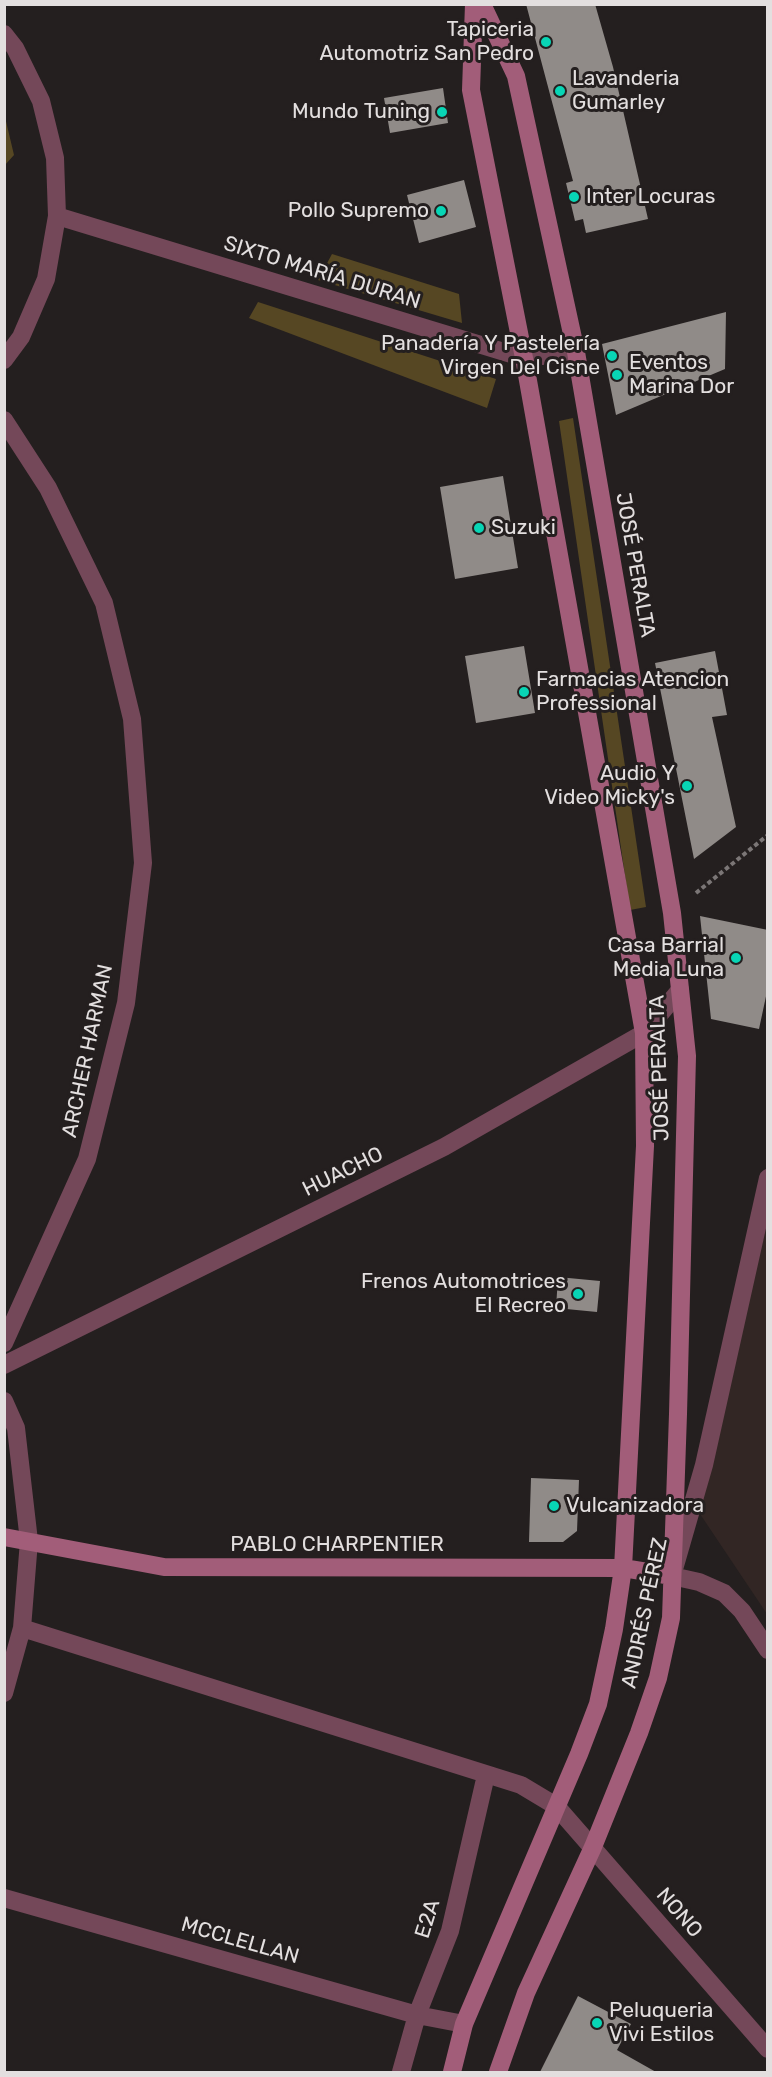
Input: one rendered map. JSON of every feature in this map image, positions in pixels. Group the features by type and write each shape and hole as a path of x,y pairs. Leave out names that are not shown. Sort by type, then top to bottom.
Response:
{"main road":[{"name":"JOSÉ PERALTA","path":"474,4 471,90 524,358 644,1033 645,1146 622,1568"},
{"name":"JOSÉ PERALTA","path":"482,4 516,76 576,352 672,913 687,1056 672,1576"},
{"name":"PABLO CHARPENTIER","path":"4,1537 164,1568 622,1568 672,1576"},
{"name":"ANDRÉS PÉREZ","path":"452,2073 464,2024 598,1704 614,1629 622,1568"},
{"name":"ANDRÉS PÉREZ","path":"498,2073 526,1993 593,1847 639,1733 658,1678 671,1618 672,1576"}],"street":[{"path":"4,34 15,48 41,101 55,158 57,216 46,279 21,337 4,360"},
{"name":"SIXTO MARÍA DURAN","path":"57,216 524,358 576,352"},
{"name":"ARCHER HARMAN","path":"4,420 48,488 104,603 132,719 143,863 126,1003 87,1159 4,1343"},
{"name":"HUACHO","path":"4,1365 444,1147 644,1033 680,990"},
{"name":"ANDRÉS PÉREZ","path":"672,1576 704,1466 768,1178"},
{"path":"4,1401 16,1428 29,1541 22,1628 4,1693"},
{"path":"672,1576 699,1582 724,1593 742,1611 768,1650"},
{"path":"22,1628 521,1785 556,1806"},
{"name":"E2A","path":"401,2073 417,2015 450,1930 486,1775"},
{"name":"NONO","path":"556,1806 768,2049"},
{"name":"MCCLELLAN","path":"4,1898 417,2015 464,2024"}],"path":[{"path":"672,913 768,835"}],"shaded area":[{"path":"5,117 14,155 4,165"},
{"path":"332,254 459,294 462,323 318,280"},
{"path":"258,302 496,379 487,408 249,318"},
{"path":"573,418 646,907 630,910 559,421"},
{"path":"767,1225 767,1614 694,1505"}],"building":[{"path":"526,4 595,4 613,67 648,219 586,233 583,219 575,221 566,183 573,181"},
{"path":"443,88 448,123 390,133 384,98"},
{"name":"Pollo Supremo","path":"464,180 476,227 419,243 407,195"},
{"path":"726,312 725,369 616,415 602,344"},
{"name":"Suzuki","path":"503,476 518,568 455,579 440,487"},
{"path":"524,646 535,713 476,723 465,656"},
{"path":"715,651 727,715 712,717 736,827 694,859 655,663"},
{"name":"Casa Barrial Media Luna","path":"700,916 768,930 768,987 759,1029 711,1019"},
{"name":"Frenos Automotrices El Recreo","path":"558,1277 600,1281 597,1312 556,1308"},
{"name":"Vulcanizadora","path":"531,1478 579,1480 577,1531 563,1542 529,1542"},
{"path":"578,1996 631,2024 617,2050 656,2072 540,2072"}],"place":[{"name":"Tapiceria Automotriz San Pedro","path":"546,42"},
{"name":"Lavanderia Gumarley","path":"560,91"},
{"name":"Mundo Tuning","path":"442,112"},
{"name":"Inter Locuras","path":"574,197"},
{"name":"Pollo Supremo","path":"441,211"},
{"name":"Panadería Y Pastelería Virgen Del Cisne","path":"612,356"},
{"name":"Eventos Marina Dor","path":"617,375"},
{"name":"Suzuki","path":"479,528"},
{"name":"Farmacias Atencion Professional","path":"524,692"},
{"name":"Audio Y Video Micky's","path":"687,786"},
{"name":"Casa Barrial Media Luna","path":"736,958"},
{"name":"Frenos Automotrices El Recreo","path":"578,1294"},
{"name":"Vulcanizadora","path":"554,1506"},
{"name":"Peluqueria Vivi Estilos","path":"597,2023"}]}
